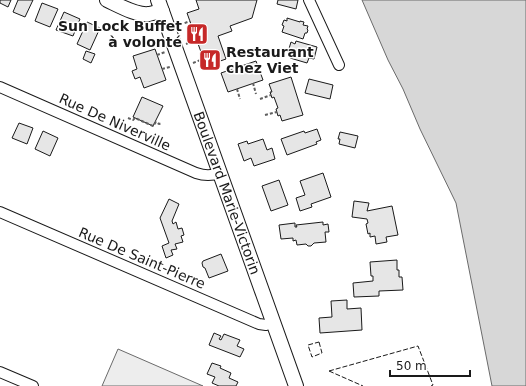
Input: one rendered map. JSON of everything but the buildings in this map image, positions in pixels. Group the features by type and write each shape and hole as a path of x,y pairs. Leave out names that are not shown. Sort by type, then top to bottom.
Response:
{"street":[{"path":"107,0 143,14 149,14 160,6"},
{"path":"309,0 339,65"},
{"name":"Boulevard Marie-Victorin","path":"160,6 296,386"},
{"name":"Rue De Niverville","path":"0,87 196,173 211,176 220,173"},
{"name":"Rue De Saint-Pierre","path":"0,212 259,324 266,325 273,323"},
{"path":"0,372 33,386"}],"path":[{"path":"178,25 190,21"},
{"path":"185,44 196,40"},
{"path":"157,55 166,52"},
{"path":"192,63 203,59"},
{"path":"162,69 172,66"},
{"path":"253,83 256,94"},
{"path":"237,89 240,99"},
{"path":"260,99 271,95"},
{"path":"265,116 277,112"},
{"path":"128,118 133,120 135,118 154,126 156,122 159,124 162,123"}],"shaded area":[{"path":"362,0 526,0 526,386 492,386 456,203 388,60"},
{"path":"118,349 203,386 102,386"}],"fence":[{"path":"319,342 322,353 312,357 308,345 319,342"},
{"path":"329,371 418,346 433,385 431,386"},
{"path":"329,371 363,386"}],"place":[{"name":"Sun Lock Buffet à volonté","path":"197,34"},
{"name":"Restaurant chez Viet","path":"210,60"}]}
